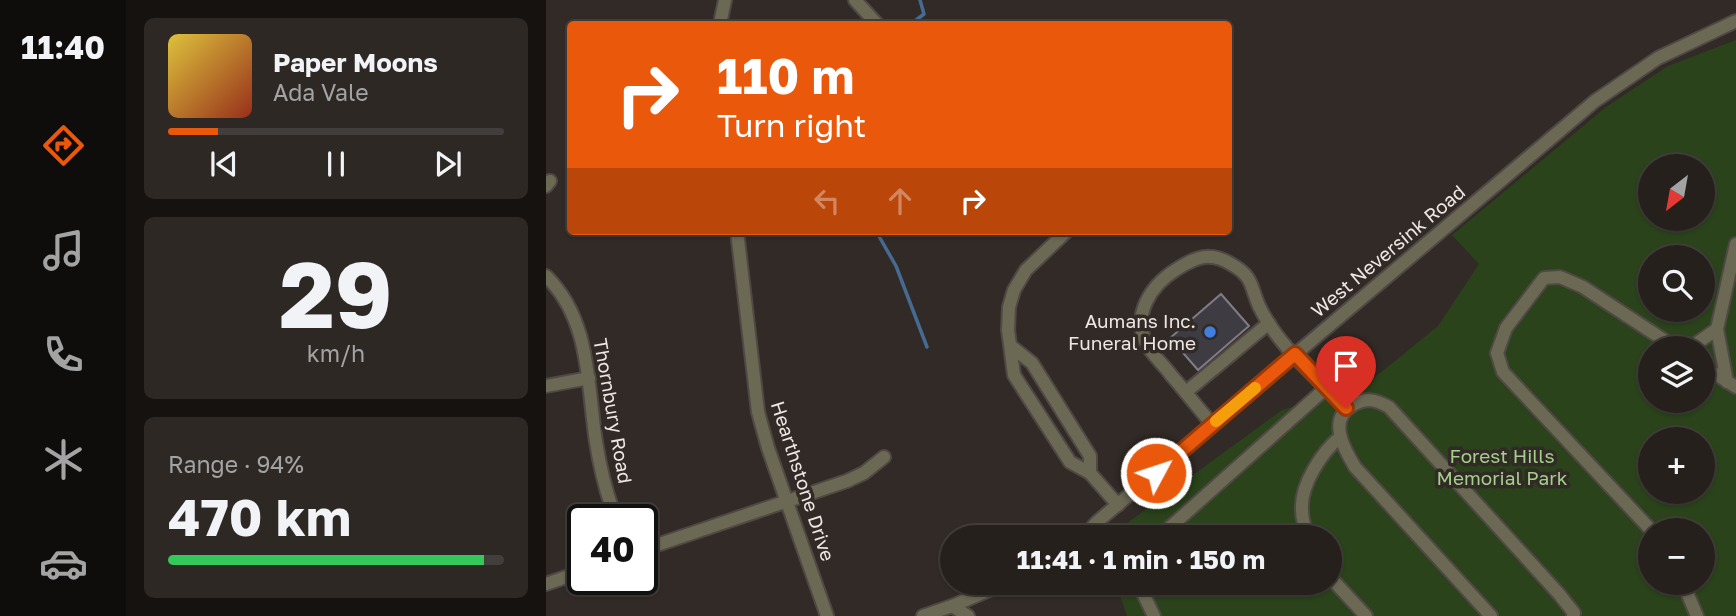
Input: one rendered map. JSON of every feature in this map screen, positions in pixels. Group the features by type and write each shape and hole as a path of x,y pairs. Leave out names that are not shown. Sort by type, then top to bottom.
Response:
{"street":[{"path":"721,21 726,0"},
{"path":"855,0 874,21"},
{"name":"West Neversink Road","path":"1097,525 1212,424 1612,89 1670,52 1736,21"},
{"name":"Hearthstone Drive","path":"737,235 758,412 827,616"},
{"path":"1064,235 1026,270 1014,290 1009,307 1008,330 1014,375 1070,462 1090,473 1118,505"},
{"path":"1732,385 1717,329 1736,244"},
{"path":"1212,424 1147,345 1142,326 1144,307 1159,282 1195,258 1206,255 1222,259 1247,275 1269,323 1346,408"},
{"name":"Thornbury Road","path":"546,276 564,296 582,335 596,444 611,504"},
{"path":"1640,518 1503,373 1497,353 1506,328 1544,278 1560,277 1583,287 1658,336"},
{"path":"1186,392 1269,323"},
{"path":"1707,336 1717,329"},
{"path":"1012,347 1031,363 1090,456 1090,473"},
{"path":"1715,374 1732,385"},
{"path":"546,386 589,378"},
{"path":"1172,525 1326,388"},
{"path":"1491,616 1355,467 1343,448 1340,437 1339,421 1346,408 1359,401 1374,399 1389,407 1559,594 1574,613 1573,616"},
{"path":"1306,525 1301,509 1306,488 1327,450 1340,437"},
{"path":"658,544 847,481 864,473 884,457"},
{"path":"546,583 567,576"},
{"path":"1342,591 1366,616"},
{"path":"923,616 978,595"},
{"path":"1144,595 1154,616"},
{"path":"1688,595 1697,616"},
{"path":"952,606 968,616"}],"green space":[{"name":"Forest Hills Memorial Park","path":"1736,40 1736,616 1127,616 1120,595 1342,595 1342,525 1124,525 1282,410 1364,386 1438,326 1479,264 1452,235 1606,107 1668,66"}],"building":[{"name":"Aumans Inc. Funeral Home","path":"1221,294 1249,326 1198,370 1170,338"}],"waterway":[{"path":"915,21 924,14 920,0"},
{"path":"878,235 896,266 927,347"}],"slow traffic":[{"path":"1216,421 1255,388"}],"place":[{"name":"Aumans Inc. Funeral Home","path":"1210,332"}],"route":[{"path":"1156,473 1295,354 1346,408"}]}
